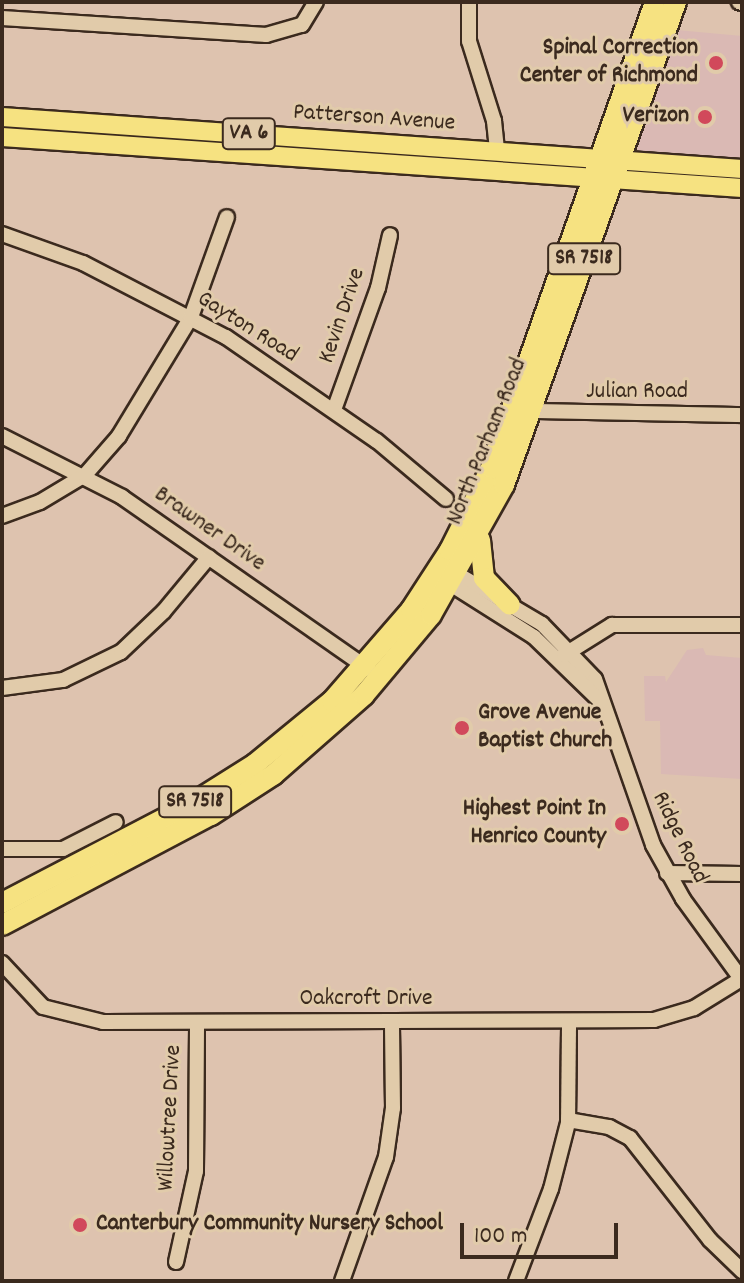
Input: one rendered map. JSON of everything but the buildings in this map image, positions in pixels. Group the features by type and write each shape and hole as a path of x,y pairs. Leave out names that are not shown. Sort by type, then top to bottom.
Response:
{"highway":[{"name":"North Parham Road","path":"2,925 246,793 323,735 480,536 512,466 531,411 655,2"},
{"name":"North Parham Road","path":"447,575 605,169 676,2"},
{"path":"510,416 520,425 510,452 512,466"},
{"path":"480,536 484,578 510,605"},
{"name":"North Parham Road","path":"2,903 225,784 374,672"}],"main road":[{"name":"Patterson Avenue","path":"2,117 497,152 742,188"},
{"name":"Patterson Avenue","path":"2,137 605,169 742,169"}],"street":[{"path":"2,18 266,35 302,25 316,2"},
{"path":"469,2 469,41 494,121 497,152"},
{"path":"2,516 40,502 85,475 141,404 191,317 227,217"},
{"name":"Gayton Road","path":"2,234 83,263 191,317 334,410 417,471 446,499"},
{"name":"Kevin Drive","path":"334,410 378,288 390,235"},
{"name":"Julian Road","path":"531,411 742,415"},
{"name":"Brawner Drive","path":"2,436 85,475 374,672"},
{"path":"2,688 63,680 121,652 164,611 209,557"},
{"name":"Ridge Road","path":"447,575 510,605 595,679 645,828 667,873 742,979"},
{"name":"Ridge Road","path":"447,575 565,654"},
{"path":"565,654 598,630 632,622 742,625"},
{"path":"2,849 63,849 116,822"},
{"path":"667,873 742,874"},
{"name":"Oakcroft Drive","path":"2,963 32,998 58,1014 103,1022 569,1022 671,1017 742,979"},
{"path":"342,1281 388,1149 392,1022"},
{"path":"516,1281 551,1189 568,1120 569,1022"},
{"name":"Willowtree Drive","path":"176,1262 196,1171 197,1023"},
{"path":"568,1120 609,1127 630,1138 710,1240 742,1271"}],"shaded area":[{"path":"666,29 742,36 742,170 617,160"},
{"path":"703,648 706,655 742,658 742,779 661,774 660,721 645,721 644,676 665,676 666,682 687,650"}],"place":[{"name":"Spinal Correction Center of Richmond","path":"716,63"},
{"name":"Verizon","path":"705,117"},
{"name":"Grove Avenue Baptist Church","path":"462,728"},
{"name":"Highest Point In Henrico County","path":"622,824"},
{"name":"Canterbury Community Nursery School","path":"80,1225"}]}
